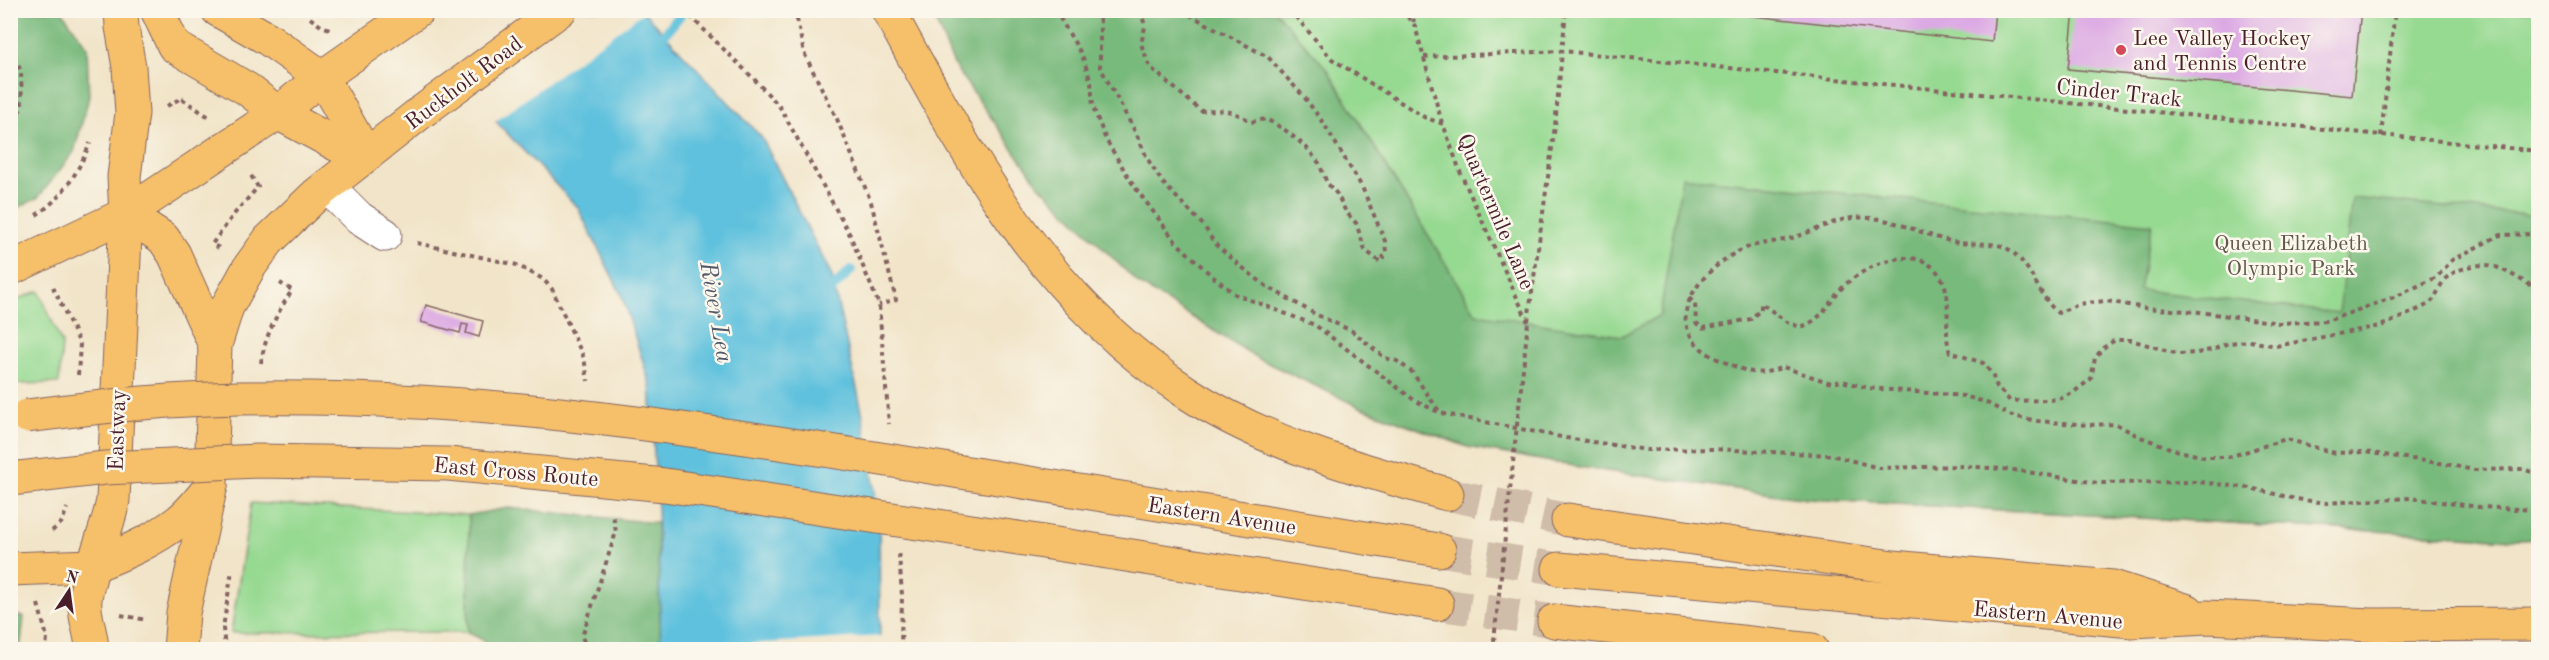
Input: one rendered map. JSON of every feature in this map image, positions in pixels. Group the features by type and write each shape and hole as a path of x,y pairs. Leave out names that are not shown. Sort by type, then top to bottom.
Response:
{"main road":[{"name":"Eastway","path":"97,647 85,602 92,566 109,523 113,500 126,214 124,177 132,113 122,10"},
{"path":"157,10 174,46 247,89 278,113 343,148 366,155"},
{"path":"218,10 268,39 322,77 366,155"},
{"path":"10,269 126,214 278,113 322,77 418,10"},
{"name":"Ruckholt Road","path":"366,155 560,10"},
{"path":"888,10 956,135 1009,218 1048,267 1089,312 1137,354 1186,392 1238,421 1294,447 1358,469 1447,494"},
{"path":"180,650 183,613 211,485 215,345 227,307 249,266 269,240 327,186 366,155"},
{"path":"126,214 163,238 174,254 215,345"},
{"name":"Eastern Avenue","path":"19,417 171,401 299,399 424,402 642,423 1005,479 1439,550"},
{"name":"East Cross Route","path":"24,478 116,468 258,461 448,464 665,485 1018,537 1437,604"},
{"path":"10,569 92,566 132,550 181,520 211,485"},
{"path":"1568,520 1893,567 2113,587 2207,617"},
{"name":"Eastern Avenue","path":"1559,568 2132,621 2207,617 2371,625 2538,624"},
{"path":"1554,621 1812,650"}],"lane":[{"path":"327,186 359,218 385,235"}],"path":[{"path":"690,16 780,107 850,235 879,305 896,300 872,202 837,119 804,53 795,10"},
{"path":"1055,10 1082,55 1091,82 1093,107 1106,140 1134,186 1176,242 1235,294 1315,325 1414,400 1440,413 1566,438 1647,450 1714,449 1831,454 1879,468 1965,466 2014,470 2097,483 2198,482 2250,488 2296,499 2327,502 2411,498 2480,507 2538,510"},
{"path":"1097,10 1100,22 1100,67 1147,158 1162,182 1204,226 1215,244 1234,261 1266,286 1315,314 1344,327 1385,358 1397,361 1420,382 1440,413"},
{"path":"1141,10 1145,27 1141,44 1150,67 1202,111 1224,109 1238,113 1251,122 1266,119 1285,130 1306,147 1319,163 1327,183 1337,194 1346,212 1356,223 1365,250 1380,262 1386,254 1385,241 1362,187 1324,124 1305,98 1268,57 1181,10"},
{"name":"Quartermile Lane","path":"1290,10 1332,59 1424,117 1443,124 1461,174 1528,322"},
{"path":"1402,10 1415,26"},
{"path":"1411,10 1443,124"},
{"path":"1493,650 1528,322 1555,126 1566,10"},
{"path":"2381,136 2394,10"},
{"path":"10,50 21,71 22,108 10,122"},
{"name":"Cinder Track","path":"1424,57 1562,51 2538,151"},
{"path":"182,99 211,118"},
{"path":"32,217 56,198 72,180 92,139"},
{"path":"226,253 212,244 258,187 249,172"},
{"path":"2538,234 2500,235 2452,260 2437,277 2397,296 2327,321 2279,323 2242,317 2145,308 2106,301 2079,304 2058,313 2044,299 2030,271 2008,249 1997,245 1963,244 1888,221 1863,218 1836,221 1800,236 1751,246 1739,251 1698,283 1689,298 1686,320 1688,331 1707,354 1744,372 1769,372 1783,367 1831,383 1842,381 1868,388 1964,396 1985,402 2012,416 2038,421 2088,425 2116,424 2138,436 2175,450 2204,457 2229,457 2286,439 2336,453 2364,452 2473,470 2523,469 2538,474"},
{"path":"1689,298 1695,304 1696,323 1703,328 1751,319 1761,309 1761,303 1787,322 1800,327 1815,320 1839,291 1864,272 1889,259 1904,257 1921,260 1937,272 1945,287 1950,352 1983,363 2003,395 2016,403 2062,398 2074,392 2091,378 2095,357 2115,340 2131,340 2178,354 2198,353 2215,350 2228,343 2250,341 2276,346 2380,326 2392,323 2400,316 2430,303 2446,278 2477,265 2491,265 2538,289"},
{"path":"35,601 40,605 47,637 46,650"},
{"path":"117,614 155,622"}],"green space":[{"path":"10,11 62,11 87,47 89,97 74,152 38,198 11,211"},
{"path":"931,11 1275,11 1328,70 1476,314 1622,336 1660,315 1682,177 2152,224 2139,290 2339,313 2352,198 2538,216 2538,538 2514,539 1808,499 1586,468 1468,447 1360,407 1259,359 1139,284 1039,185 955,67"},
{"name":"Queen Elizabeth Olympic Park","path":"936,11 2538,11 2538,538 2514,539 1808,499 1586,468 1468,447 1360,407 1139,284 973,80"},
{"path":"39,291 62,344 59,383 13,384 14,342 11,339 10,302"},
{"path":"251,503 469,515 468,632 231,633"},
{"path":"508,508 657,523 661,649 499,649 468,632 469,515"},
{"path":"11,614 24,617 20,649 11,649"}],"water":[{"name":"River Lea","path":"391,11 643,11 762,138 831,274 862,411 879,516 880,649 661,649 657,504 650,384 622,296 578,208"}],"pier":[{"path":"388,10 645,11 493,123"},
{"path":"883,636 883,650 666,649"}],"building":[{"path":"1698,10 1995,10 1992,42"},
{"path":"2074,10 2361,10 2352,96 2068,69"},
{"path":"426,305 483,321 479,337 466,333 468,325 462,324 460,333 421,322"}],"waterway":[{"path":"656,45 680,15"},
{"path":"824,297 851,270"}],"tunnel":[{"path":"1447,494 1568,520"},
{"path":"1439,550 1559,569"},
{"path":"1437,604 1554,621"}],"place":[{"name":"Lee Valley Hockey and Tennis Centre","path":"2121,50"}]}
